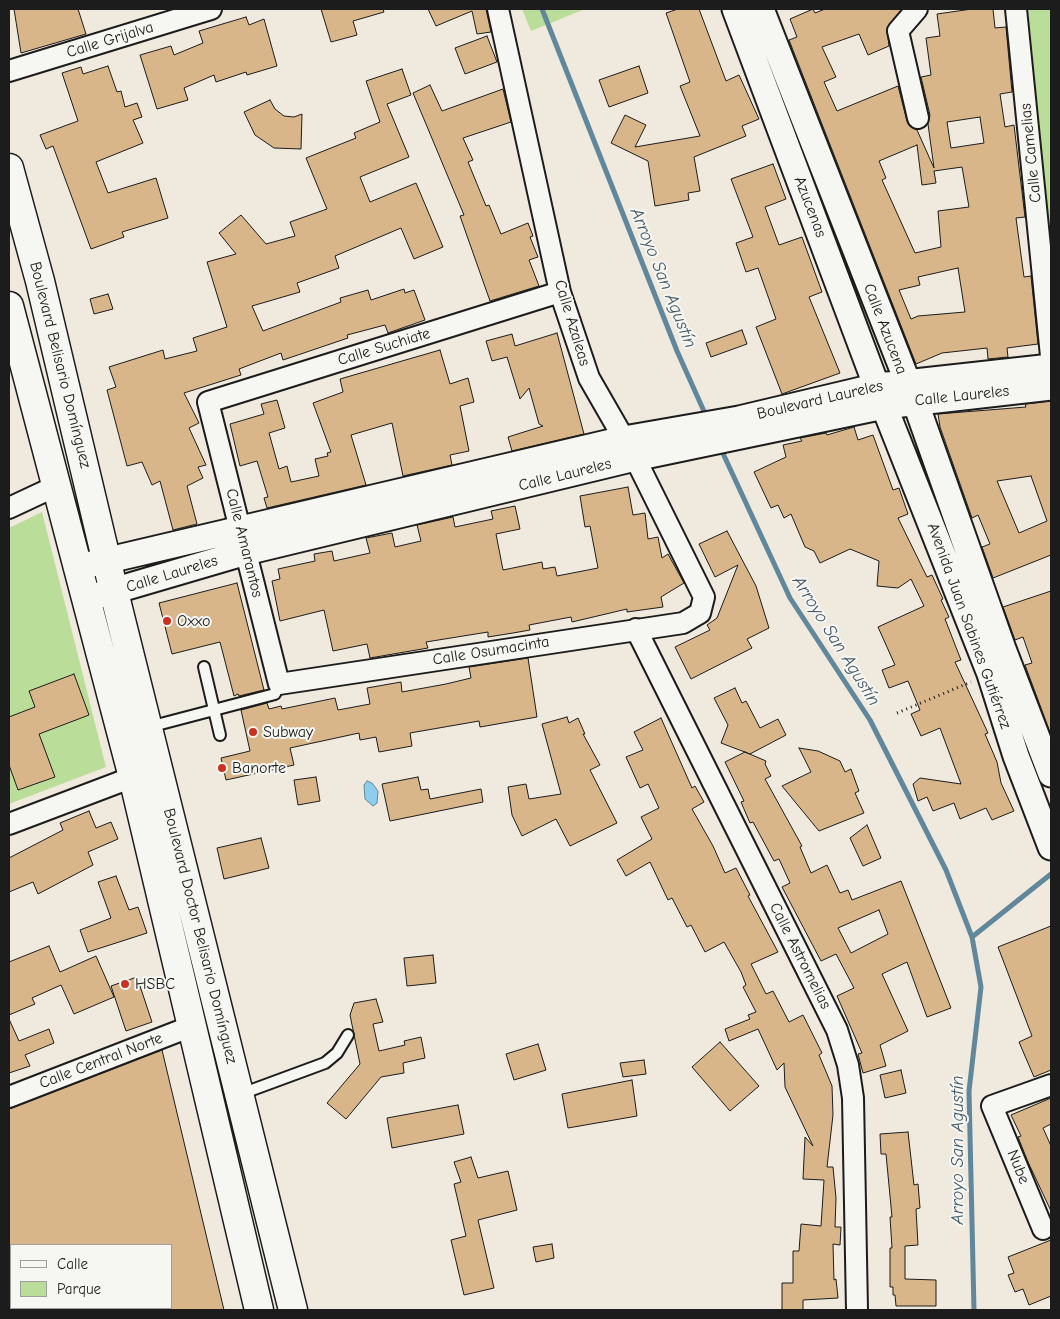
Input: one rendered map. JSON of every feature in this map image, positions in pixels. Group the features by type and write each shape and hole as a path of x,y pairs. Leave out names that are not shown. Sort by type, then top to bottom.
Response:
{"main road":[{"name":"Boulevard Belisario Domínguez","path":"9,168 40,281 108,562"},
{"name":"Boulevard Belisario Domínguez","path":"9,306 79,568"},
{"name":"Boulevard Doctor Belisario Domínguez","path":"108,562 238,1095 293,1310"},
{"name":"Boulevard Doctor Belisario Domínguez","path":"79,568 133,777 259,1310"}],"street":[{"name":"Calle Grijalva","path":"9,71 211,9"},
{"name":"Calle Azaleas","path":"498,9 560,292 589,378 629,449 704,596 700,613"},
{"name":"Azucenas","path":"735,9 881,396"},
{"name":"Calle Azucena","path":"761,9 910,392 1003,649 1046,761"},
{"path":"917,9 898,31 918,118"},
{"name":"Calle Camelias","path":"1016,9 1051,356"},
{"name":"Calle Suchiate","path":"208,402 560,292"},
{"name":"Boulevard Laureles","path":"740,428 881,396 1051,367"},
{"name":"Calle Laureles","path":"910,392 1051,387"},
{"name":"Avenida Juan Sabines Gutiérrez","path":"881,396 990,674 1021,767 1051,846"},
{"name":"Calle Amarantos","path":"208,402 279,684"},
{"name":"Calle Laureles","path":"79,568 244,541 629,449 740,428"},
{"path":"9,508 56,486"},
{"name":"Calle Laureles","path":"86,598 114,592 244,541"},
{"name":"Calle Osumacinta","path":"279,684 683,623 700,613"},
{"name":"Calle Astromelias","path":"636,629 837,1030 848,1065 853,1098 857,1310"},
{"path":"1021,767 1046,761"},
{"path":"9,824 133,777"},
{"name":"Calle Central Norte","path":"9,1097 192,1026"},
{"name":"Nube","path":"1043,1229 992,1106 1051,1084"}],"lane":[{"path":"204,667 220,735"},
{"path":"149,727 275,694 279,684"},
{"path":"238,1095 326,1063 337,1053 348,1034"}],"path":[{"path":"897,713 990,674"}],"green space":[{"path":"522,9 585,9 531,31"},
{"path":"1028,9 1051,9 1051,242"},
{"path":"42,512 106,767 9,804 9,528"}],"water":[{"path":"367,781 372,783 378,791 377,803 373,806 365,799 364,785"}],"building":[{"path":"14,9 78,9 86,34 21,53"},
{"path":"321,9 383,9 384,12 353,21 357,35 331,42"},
{"path":"428,9 486,9 491,32 477,34 472,11 436,26"},
{"path":"678,9 699,9 726,81 739,75 759,119 742,126 746,136 694,157 700,191 688,193 689,200 655,206 648,161 611,143 625,115 646,125 635,147 700,136 680,86 690,82 666,13"},
{"path":"813,9 815,13 825,9 902,9 887,28 889,46 868,55 859,34 822,47 836,77 824,82 837,111 898,86 907,121 910,126 917,130 934,168 928,124 930,115 921,77 931,75 926,38 940,36 937,14 972,9 993,9 995,28 1006,27 1012,92 1000,94 1005,127 1014,125 1025,217 1016,218 1024,277 1031,276 1038,344 1007,348 1008,357 988,359 987,348 942,353 916,364 789,40 797,37 790,19","holes":["980,117 984,143 951,148 947,122","917,145 922,185 936,183 934,171 962,167 969,207 938,211 941,247 915,253 882,180 886,178 879,161","958,268 965,312 918,316 911,319 899,290 920,285 918,277"]},
{"path":"246,17 249,25 264,19 277,66 247,75 246,72 216,82 214,75 184,88 188,100 157,109 140,55 171,46 174,55 203,43 199,31"},
{"path":"487,36 497,62 465,74 455,48"},
{"path":"108,66 117,92 121,91 125,107 137,103 142,117 133,120 143,143 96,162 108,193 156,178 168,218 122,232 124,237 91,249 53,146 46,149 40,135 78,121 62,73 81,67 83,74"},
{"path":"639,66 648,93 609,107 599,80"},
{"path":"402,69 411,95 387,104 409,157 360,177 370,202 416,183 443,247 414,259 401,228 335,256 339,268 297,283 300,292 252,306 263,331 341,302 340,298 368,290 371,300 404,289 405,293 414,290 425,320 388,333 385,325 347,335 348,338 283,360 281,353 239,369 241,375 184,393 199,423 189,428 206,465 198,467 203,478 187,486 197,524 173,530 160,481 152,485 142,462 127,466 107,390 116,387 109,367 163,350 165,359 197,351 193,338 227,327 207,262 236,254 219,233 241,215 266,244 295,236 290,222 327,209 306,158 356,138 354,133 380,122 366,81"},
{"path":"430,85 442,111 503,89 511,122 463,138 473,160 468,162 486,206 489,205 501,234 528,223 533,236 530,237 538,257 529,260 539,286 490,301 460,216 464,215 413,93"},
{"path":"270,100 275,109 284,116 294,117 302,114 301,149 274,148 255,135 244,112"},
{"path":"773,164 786,199 765,207 779,245 802,237 822,292 809,297 840,373 782,394 756,327 776,319 758,268 746,272 736,243 753,237 731,179"},
{"path":"108,294 113,309 94,314 90,299"},
{"path":"742,330 747,344 711,357 706,343"},
{"path":"557,333 584,434 512,451 508,437 543,426 539,424 529,388 520,399 507,357 492,361 486,341 512,334 515,346"},
{"path":"440,350 450,384 468,378 474,402 460,406 469,451 450,455 452,465 403,476 392,423 351,435 366,485 267,508 264,498 268,497 257,461 240,466 230,424 264,414 261,404 277,400 285,428 269,433 279,469 287,466 291,482 319,476 315,459 328,456 327,453 331,452 313,403 343,392 340,379"},
{"path":"1051,401 1051,555 993,578 982,547 990,544 978,515 972,518 940,427 938,414 1026,407 1025,404","holes":["1031,476 1047,521 1019,533 997,481"]},
{"path":"854,427 858,440 873,435 893,490 899,488 908,514 898,518 927,577 932,575 943,599 941,600 949,617 945,619 961,660 955,662 988,733 985,734 997,762 1001,783 1014,811 992,820 986,808 960,819 954,803 933,811 927,797 918,801 913,784 920,778 961,784 940,728 921,736 911,714 920,710 908,681 889,688 882,670 895,665 878,627 924,606 911,579 898,588 877,586 879,561 850,549 820,563 814,551 805,547 791,514 784,518 778,505 771,508 754,472 786,457 783,445 802,441 800,438 826,433 827,435"},
{"path":"628,487 633,515 645,513 648,539 658,537 662,558 668,554 684,583 661,597 663,607 627,612 627,609 572,622 571,617 529,625 530,630 488,637 488,632 426,642 428,648 370,658 367,644 333,651 324,610 280,621 272,581 280,579 278,569 315,561 314,554 332,551 334,561 370,553 366,538 392,533 395,547 421,541 417,525 453,517 455,527 493,519 491,511 515,506 520,529 496,534 503,570 542,562 543,569 555,567 557,576 598,568 590,526 585,527 580,496"},
{"path":"727,531 756,586 769,628 747,639 752,648 691,679 675,647 710,630 707,625 717,618 738,565 715,577 699,544"},
{"path":"237,583 264,690 234,696 220,642 172,654 159,603"},
{"path":"1051,591 1051,735 1025,665 1032,663 1023,637 1015,640 1003,607"},
{"path":"528,658 537,717 480,727 479,721 410,733 412,746 379,752 376,737 360,740 359,733 290,748 294,765 226,780 221,758 250,751 241,710 267,703 269,709 281,706 282,709 335,698 338,710 370,704 367,688 401,682 402,692 446,684 471,678 469,667"},
{"path":"74,674 89,715 39,734 55,777 18,790 9,765 9,717 35,707 29,691"},
{"path":"735,688 742,703 746,701 760,728 778,719 786,735 750,754 721,743 728,725 714,698"},
{"path":"567,717 569,723 578,718 585,734 583,734 600,765 590,770 617,823 570,846 556,819 522,836 512,815 508,787 526,784 529,799 561,794 542,724"},
{"path":"661,718 692,788 695,786 704,802 692,809 713,846 725,873 736,868 750,895 748,896 778,952 751,964 766,994 773,991 789,1022 803,1015 822,1053 819,1055 832,1086 833,1115 827,1167 833,1167 836,1198 835,1227 841,1227 840,1245 833,1244 834,1280 836,1279 838,1298 803,1300 803,1310 782,1310 782,1283 793,1283 793,1251 799,1251 801,1224 821,1226 824,1180 803,1179 805,1137 813,1146 785,1087 784,1063 777,1070 758,1029 729,1041 725,1029 750,1019 748,1015 756,1012 743,987 746,985 741,972 724,942 705,952 691,925 687,927 672,898 668,900 650,862 626,876 617,860 652,839 641,817 659,808 648,784 640,788 626,757 643,750 634,732"},
{"path":"799,748 818,751 840,761 845,772 851,769 859,791 855,793 864,813 819,831 782,786 811,772"},
{"path":"745,752 766,761 765,764 771,776 765,779 802,846 800,847 811,873 827,865 840,893 848,890 852,900 901,881 951,1008 927,1017 907,962 882,974 908,1031 880,1045 886,1066 863,1073 858,1054 862,1053 837,996 854,988 836,954 821,961 782,887 790,883 779,859 774,861 753,822 750,823 741,802 744,801 725,762","holes":["879,910 888,934 851,953 838,928"]},
{"path":"316,777 320,801 298,805 294,780"},
{"path":"418,777 421,790 428,789 430,799 481,789 483,802 390,821 382,784"},
{"path":"89,811 96,828 111,822 118,839 88,852 93,865 38,894 33,882 9,892 9,858 63,830 60,823"},
{"path":"867,825 881,858 863,866 850,838"},
{"path":"261,838 269,868 224,879 217,848"},
{"path":"116,876 129,910 138,907 147,933 88,952 80,930 111,918 98,882"},
{"path":"1051,926 1051,1070 1034,1077 1019,1042 1032,1036 998,947"},
{"path":"49,946 60,972 96,956 114,997 74,1014 61,985 32,998 35,1004 9,1015 9,962"},
{"path":"433,955 436,983 407,986 404,958"},
{"path":"137,977 152,1022 126,1031 111,986"},
{"path":"376,999 383,1022 373,1024 379,1051 405,1045 404,1041 421,1037 425,1058 403,1063 404,1073 381,1077 346,1119 327,1103 360,1064 350,1015 354,1003"},
{"path":"9,1019 19,1041 49,1029 54,1043 25,1055 30,1066 9,1073"},
{"path":"720,1042 759,1086 730,1111 692,1067"},
{"path":"538,1044 546,1070 514,1080 506,1054"},
{"path":"162,1050 224,1310 171,1310 172,1244 9,1245 9,1109"},
{"path":"644,1060 646,1074 623,1077 620,1063"},
{"path":"901,1070 906,1093 885,1098 880,1075"},
{"path":"632,1080 637,1116 568,1128 562,1094"},
{"path":"1051,1098 1051,1124 1043,1128 1051,1146 1051,1211 1028,1162 1018,1137 1021,1136 1011,1115"},
{"path":"458,1105 464,1134 392,1148 387,1118"},
{"path":"908,1132 914,1185 918,1184 920,1208 916,1209 918,1245 905,1246 905,1279 936,1280 936,1306 896,1306 893,1287 890,1287 890,1248 892,1248 890,1217 892,1217 886,1154 881,1154 880,1134"},
{"path":"471,1157 478,1178 508,1171 517,1210 478,1220 494,1288 464,1295 451,1240 466,1236 454,1184 461,1182 454,1162"},
{"path":"1051,1240 1051,1296 1029,1305 1023,1289 1015,1292 1008,1275 1014,1273 1008,1257"},
{"path":"552,1244 554,1258 536,1262 533,1247"}],"waterway":[{"name":"Arroyo San Agustín","path":"542,9 677,351 707,418"},
{"name":"Arroyo San Agustín","path":"720,447 790,598 870,720 946,870 972,937 981,987 969,1091 974,1310"},
{"path":"972,937 1051,874"}],"place":[{"name":"Oxxo","path":"167,621"},
{"name":"Subway","path":"253,732"},
{"name":"Banorte","path":"222,768"},
{"name":"HSBC","path":"125,984"}]}
